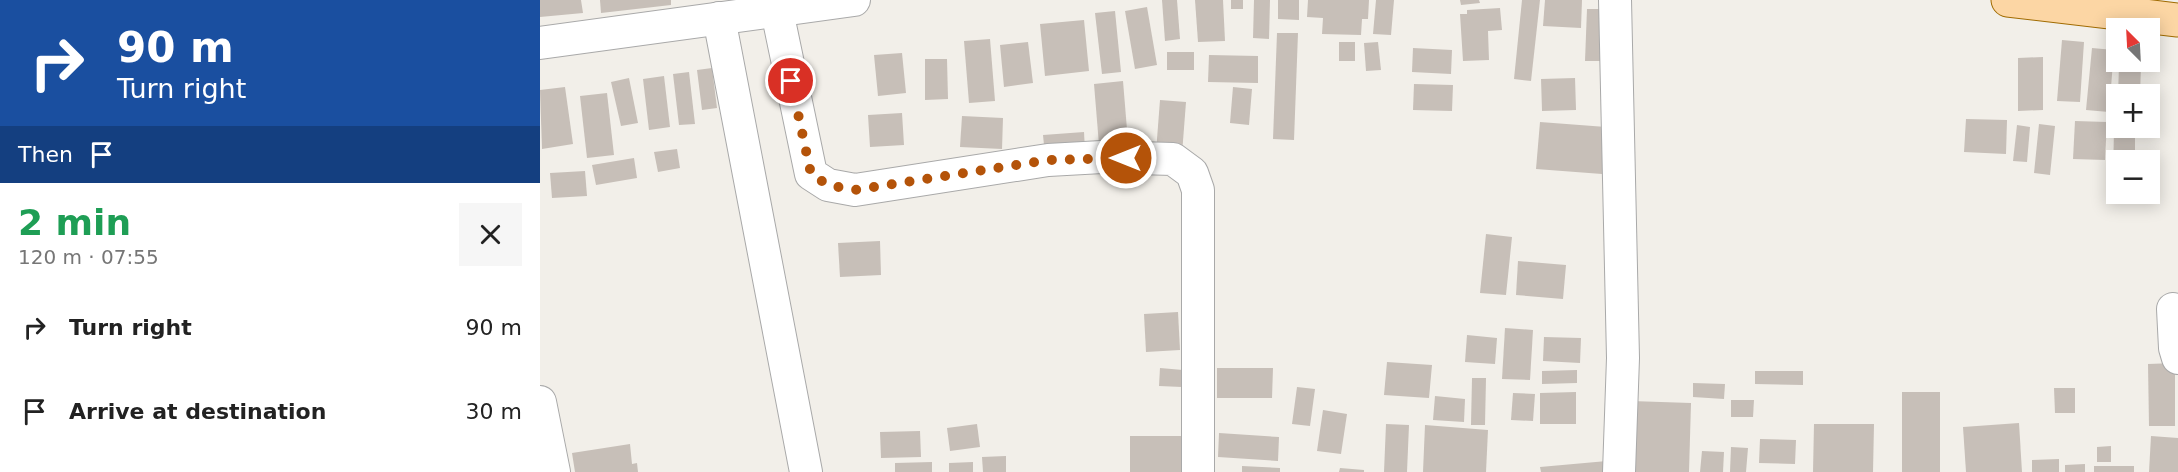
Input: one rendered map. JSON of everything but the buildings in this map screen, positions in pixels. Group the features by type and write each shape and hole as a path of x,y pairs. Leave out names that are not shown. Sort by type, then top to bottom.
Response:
{"main road":[{"path":"2008,0 2178,21"}],"street":[{"path":"540,43 854,0"},
{"path":"1615,0 1623,358 1619,472"},
{"path":"777,11 811,174 828,185 855,190 1048,160 1102,157 1173,159 1192,173 1198,190 1198,472"},
{"path":"719,18 806,472"},
{"path":"2173,309 2175,348 2178,358"},
{"path":"540,402 554,472"}],"route":[{"path":"791,81 811,174 828,185 855,190 1048,160 1126,158"}]}
